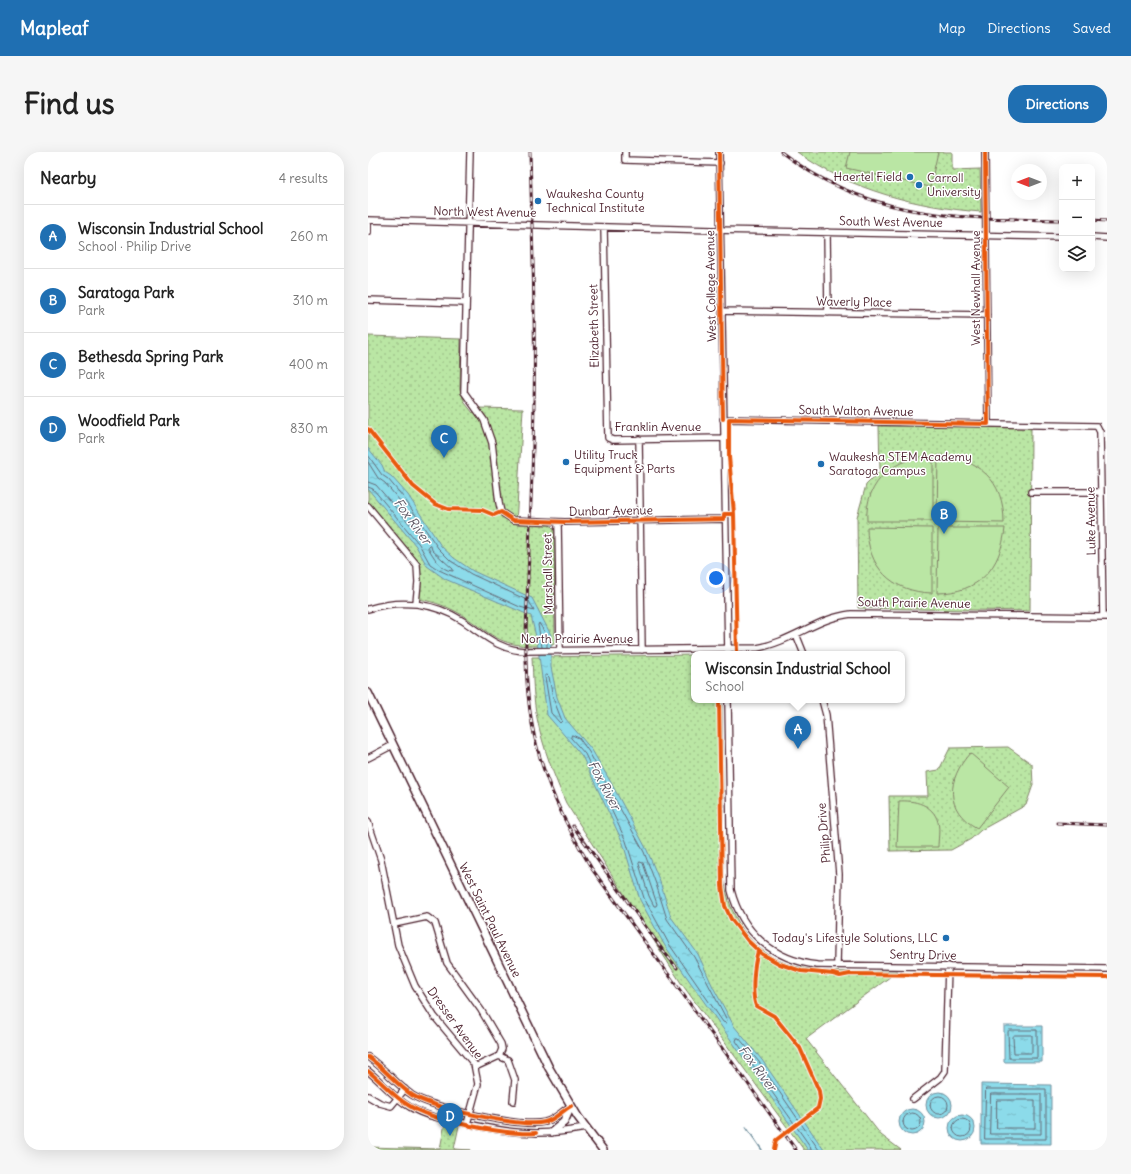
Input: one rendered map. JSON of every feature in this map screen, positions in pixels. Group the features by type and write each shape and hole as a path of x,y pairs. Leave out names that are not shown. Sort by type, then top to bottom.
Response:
{"main road":[{"name":"West Saint Paul Avenue","path":"368,694 546,1061 571,1106 603,1150"},
{"path":"552,1132 564,1122 571,1106"}],"street":[{"name":"Dunbar Avenue","path":"470,152 464,392 484,420 492,442 500,508 504,516 513,520 558,522 724,519"},
{"path":"625,152 625,160 720,163"},
{"name":"West College Avenue","path":"719,152 724,519 728,651"},
{"name":"West Newhall Avenue","path":"985,152 988,424"},
{"name":"North West Avenue","path":"368,220 720,230"},
{"path":"368,220 368,232"},
{"name":"Elizabeth Street","path":"604,227 607,424"},
{"name":"South West Avenue","path":"720,230 1059,237"},
{"path":"827,232 828,313"},
{"path":"1095,237 1107,238"},
{"path":"368,300 466,303"},
{"name":"Waverly Place","path":"722,311 987,315"},
{"name":"South Walton Avenue","path":"723,419 1096,426"},
{"name":"Franklin Avenue","path":"607,424 607,436 610,439 723,438"},
{"name":"Luke Avenue","path":"1096,426 1100,432 1105,617"},
{"path":"639,439 642,650"},
{"path":"1031,492 1101,492"},
{"path":"368,506 417,565 418,582 416,604"},
{"name":"Marshall Street","path":"558,522 560,651"},
{"name":"North Prairie Avenue","path":"368,609 395,603 416,604 438,609 453,615 498,645 518,650 691,651"},
{"name":"South Prairie Avenue","path":"736,651 767,647 827,619 851,614 1105,617"},
{"path":"796,634 803,651"},
{"name":"Sentry Drive","path":"728,703 730,882 735,904 749,929 767,946 791,959 811,964 1107,969"},
{"name":"Philip Drive","path":"823,703 826,715 838,874 837,965"},
{"path":"368,758 393,745"},
{"name":"Dresser Avenue","path":"368,822 381,860 398,945 415,986 434,1016 475,1067 478,1084 467,1124"},
{"path":"394,924 427,917 435,923 447,963 481,1010 501,1044 502,1050 499,1056 475,1067"},
{"path":"912,1099 940,1078 945,1071 948,966"},
{"path":"499,1056 508,1060 512,1068 515,1080 513,1101"},
{"path":"368,1057 413,1096 429,1104 511,1122 535,1123 549,1121 571,1106"},
{"path":"368,1071 398,1099 422,1113 507,1132 536,1133 586,1128"},
{"path":"368,1096 389,1106 393,1105 405,1089"},
{"path":"535,1123 536,1133"}],"green space":[{"name":"Carroll University","path":"797,152 952,152 952,170 980,169 981,212 933,206 885,194 839,177"},
{"name":"Haertel Field","path":"850,152 938,152 930,187 846,168"},
{"path":"368,336 461,339 460,389 465,403 473,413 478,408 523,409 516,524 550,525 554,529 555,642 553,645 522,645 503,641 452,610 436,603 419,599 421,575 419,566 368,502"},
{"path":"879,426 1031,427 1030,611 858,608 857,517 866,485 880,471"},
{"path":"938,455 966,462 977,467 986,474 994,483 999,495 1003,508 1004,523 937,522"},
{"path":"933,456 933,521 867,521 867,507 871,494 877,483 885,474 895,466 907,461 919,457"},
{"path":"867,527 932,528 932,593 918,592 905,588 884,575 872,554 868,541"},
{"path":"938,528 1005,528 999,555 985,576 976,583 965,588 952,592 937,593"},
{"path":"691,655 691,703 722,703 724,876 727,893 739,923 748,936 759,947 772,957 787,964 826,971 898,971 806,1039 881,1135 901,1150 804,1150 681,983 566,803 557,783 539,729 534,695 532,657"},
{"path":"1008,747 1032,764 1033,785 1026,805 981,830 971,839 951,850 890,851 889,796 928,796 927,772 939,770 950,748"},
{"path":"970,753 1009,787 977,828 966,821 959,812 954,803 952,794 953,783 957,773 962,763"},
{"path":"899,801 917,802 932,811 936,816 939,825 938,847 897,847"},
{"path":"445,1123 459,1126 454,1149 471,1150 368,1150 368,1147 440,1149"}],"water":[{"name":"Fox River","path":"368,448 382,465 385,472 391,476 408,495 441,546 454,558 473,571 532,598 551,635 551,667 557,697 565,718 592,750 609,779 647,850 660,882 671,917 698,954 713,987 734,1026 762,1060 824,1150 808,1150 665,946 640,900 623,843 582,756 547,715 537,641 531,616 445,579 427,566 416,546 368,489"},
{"path":"1004,1026 1042,1026 1042,1062 1004,1062"},
{"path":"981,1084 1051,1085 1051,1144 981,1144"},
{"path":"939,1092 948,1096 952,1105 948,1114 939,1118 930,1114 926,1105 930,1096"},
{"path":"912,1109 921,1113 925,1122 921,1131 912,1135 903,1131 899,1122 903,1113"},
{"path":"962,1115 971,1119 975,1128 971,1137 962,1141 953,1137 949,1128 953,1119"}],"waterway":[{"path":"746,1127 762,1150"}],"railway":[{"path":"530,152 534,278 534,373 526,669 529,706 541,762 555,799 572,835 592,869 796,1150"},
{"path":"781,152 814,174 848,191 881,203 916,211 950,216 1059,220"},
{"path":"1095,220 1107,221"},
{"path":"1057,823 1107,825"},
{"path":"573,826 677,968"}],"cycle path":[{"path":"719,152 723,419"},
{"path":"737,651 734,514 729,457 729,419 988,424 985,152"},
{"path":"368,429 413,486 435,504 448,509 482,510 494,515 501,512 513,520 565,522 724,519 724,514 734,514"},
{"path":"719,703 722,886 725,906 731,919 748,941 762,954 780,964 801,971 840,976 850,974 1107,977"},
{"path":"758,951 755,963 754,979 754,1001 756,1006 774,1016 800,1048 819,1091 820,1099 818,1108 776,1140 774,1150"},
{"path":"368,1057 412,1095 438,1106 477,1116 517,1122 545,1122 571,1106"},
{"path":"368,1071 392,1093 419,1111 470,1126 507,1132 536,1133"}],"place":[{"name":"Haertel Field","path":"910,177"},
{"name":"Carroll University","path":"919,185"},
{"name":"Waukesha County Technical Institute","path":"538,201"},
{"name":"Bethesda Spring Park","path":"444,458"},
{"name":"Utility Truck Equipment & Parts","path":"566,462"},
{"name":"Waukesha STEM Academy Saratoga Campus","path":"821,464"},
{"name":"Saratoga Park","path":"944,534"},
{"name":"Wisconsin Industrial School","path":"798,749"},
{"name":"Today's Lifestyle Solutions, LLC","path":"946,938"},
{"name":"Woodfield Park","path":"450,1136"}]}
